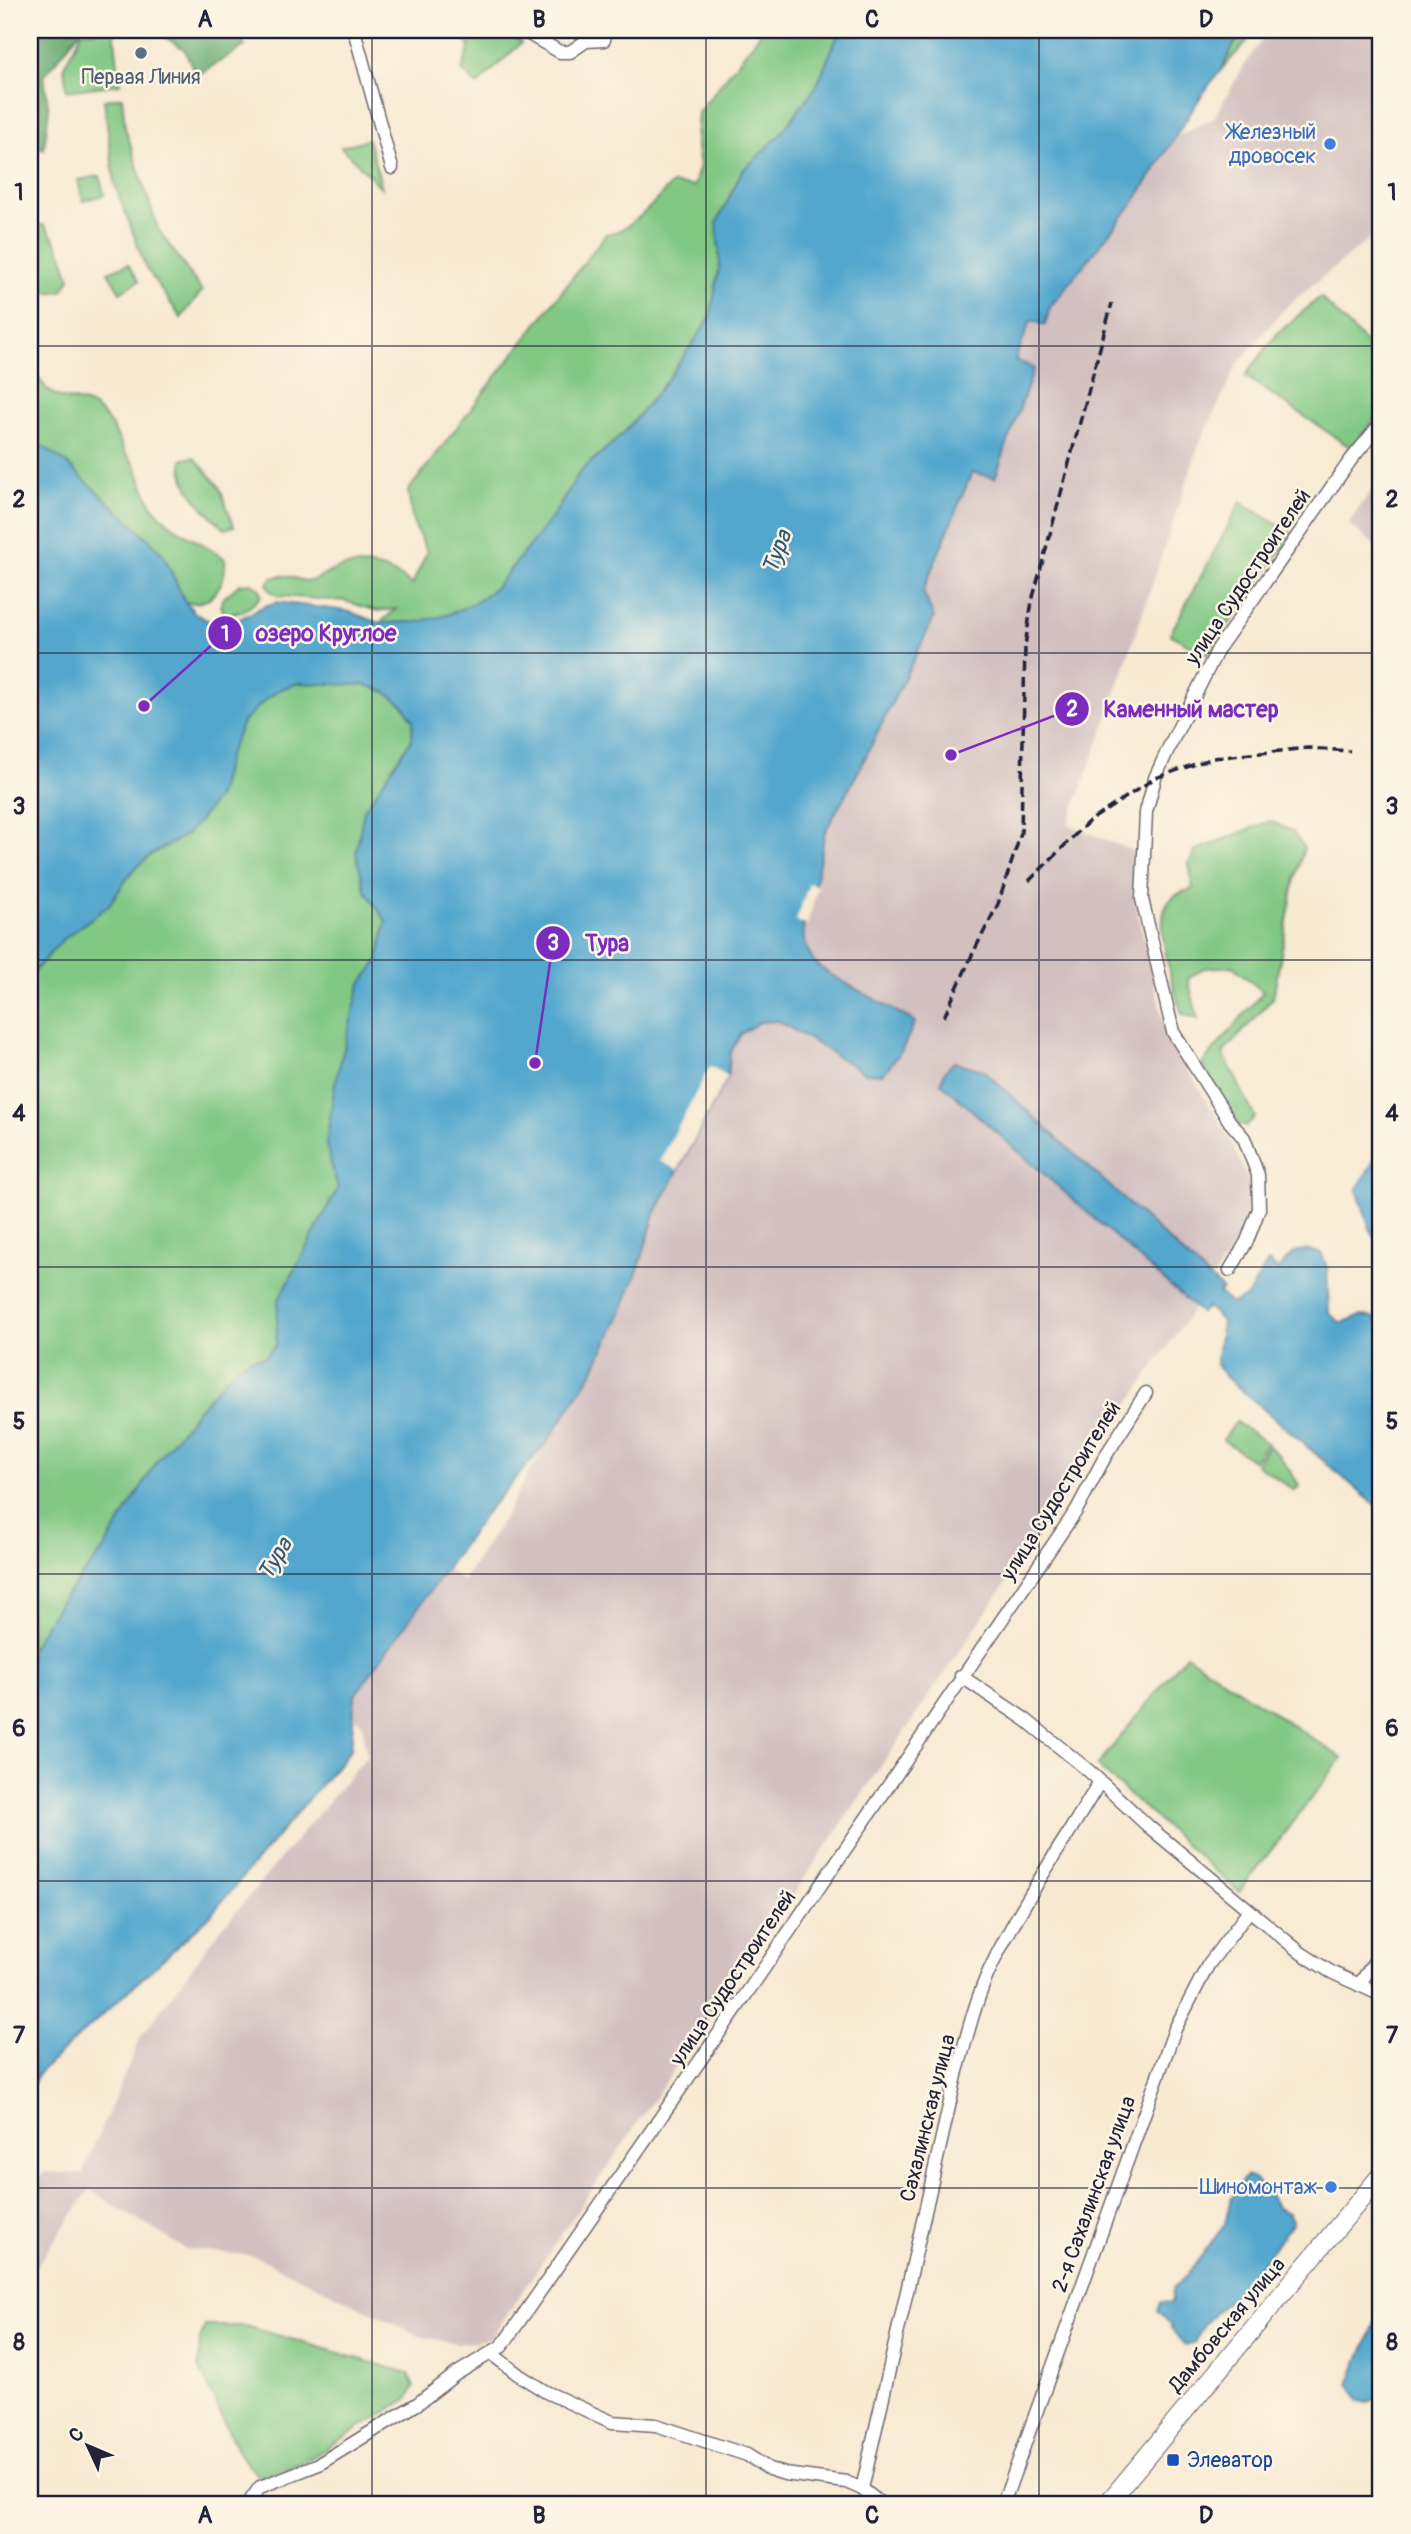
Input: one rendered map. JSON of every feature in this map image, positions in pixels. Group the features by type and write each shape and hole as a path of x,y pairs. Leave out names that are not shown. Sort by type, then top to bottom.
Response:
{"main road":[{"name":"Дамбовская улица","path":"1107,2504 1381,2175"}],"street":[{"path":"355,30 392,168"},
{"path":"522,30 560,52 570,51 586,41 604,40"},
{"name":"улица Судостроителей","path":"1230,1270 1247,1241 1259,1209 1258,1175 1244,1138 1230,1122 1172,1032 1142,898 1146,812 1155,778 1218,649 1350,461 1381,423"},
{"name":"улица Судостроителей","path":"247,2504 260,2487 319,2464 417,2404 456,2374 492,2354 509,2335 1076,1511 1106,1455 1146,1394"},
{"path":"961,1676 1026,1720 1089,1771 1301,1953 1331,1972 1381,1995"},
{"name":"Сахалинская улица","path":"862,2489 956,2077 975,2009 989,1970 1010,1932 1100,1783"},
{"name":"2-я Сахалинская улица","path":"1003,2504 1175,2029 1208,1965 1249,1911"},
{"path":"1359,1985 1381,1952"},
{"path":"492,2354 546,2392 612,2422 656,2425 747,2455 769,2469 807,2479 846,2482 862,2489 881,2504"}],"shaded area":[{"path":"1270,30 1381,30 1381,229 1286,307 1237,365 1199,445 1101,736 1068,824 1133,851 1135,901 1167,1037 1223,1127 1250,1183 1248,1208 1240,1235 1187,1318 490,2339 457,2344 420,2336 255,2256 185,2249 90,2190 30,2275 30,2189 44,2172 82,2174 141,2037 221,1929 367,1756 362,1723 336,1702 436,1561 463,1581 592,1373 639,1267 655,1214 728,1076 730,1053 741,1034 759,1022 778,1021 882,1074 909,1039 915,1022 828,973 813,961 804,941 803,920 815,883 825,832 858,772 934,618 923,592 972,472 994,478 1034,369 1014,361 1031,320 1045,324 1050,307 1135,201 1177,136 1214,118 1250,56"},
{"path":"1381,477 1381,550 1348,524"}],"green space":[{"path":"30,30 81,30 44,76 49,110 44,149 30,143"},
{"path":"114,30 120,84 67,91 64,66 82,32"},
{"path":"154,30 237,30 245,46 196,76 185,50"},
{"path":"457,30 508,30 521,43 477,85 462,70 470,46"},
{"path":"763,30 840,30 817,85 779,137 742,171 717,223 720,264 710,318 668,379 624,433 580,472 554,515 497,586 475,603 447,615 418,622 380,623 396,609 377,611 345,601 279,596 271,591 267,584 272,578 289,576 309,581 339,568 359,565 387,570 412,585 427,552 413,522 408,491 606,234 616,232 634,222 672,184 694,186 700,165 696,141 698,113"},
{"path":"1242,30 1257,30 1220,71"},
{"path":"122,97 125,128 158,229 202,291 181,318 146,268 115,185 104,100"},
{"path":"368,139 382,188 341,147"},
{"path":"100,176 104,195 83,201 78,180"},
{"path":"30,224 44,225 49,231 60,250 70,279 62,291 43,293 38,301 40,321 34,326 30,322"},
{"path":"128,264 139,281 120,292 108,272"},
{"path":"1320,297 1381,358 1381,412 1351,448 1245,376 1278,333"},
{"path":"30,360 45,387 55,395 91,405 101,413 135,465 146,493 162,517 225,559 220,585 210,597 194,603 185,602 164,556 153,543 64,461 30,438"},
{"path":"194,457 219,486 234,526 225,529 189,489 182,469 183,459"},
{"path":"1241,502 1293,534 1207,655 1170,634"},
{"path":"252,583 260,589 261,596 240,612 224,613 222,599 240,584"},
{"path":"298,683 367,685 386,692 402,704 413,720 412,739 391,769 365,890 386,921 378,961 360,985 326,1145 338,1188 279,1301 276,1345 265,1357 250,1359 157,1461 102,1552 60,1602 30,1650 30,976 63,939 108,906 133,870 152,854 174,842 218,796 228,756 243,722 266,699 281,689"},
{"path":"1270,821 1292,831 1304,848 1294,883 1273,998 1223,1053 1255,1117 1245,1127 1234,1119 1202,1064 1263,992 1233,966 1204,968 1188,979 1198,1019 1182,1014 1166,956 1164,911 1169,901 1177,894 1193,889 1189,863 1196,850"},
{"path":"1236,1422 1267,1443 1254,1461 1223,1440"},
{"path":"1268,1446 1279,1455 1299,1485 1295,1491 1256,1464"},
{"path":"1186,1655 1342,1758 1239,1892 1097,1766"},
{"path":"205,2326 246,2326 408,2373 414,2387 407,2399 302,2463 259,2477 239,2454 199,2367 200,2340"},
{"path":"99,2490 141,2498 140,2504 96,2504"}],"water":[{"name":"Тура","path":"840,30 1242,30 1220,71 1203,93 1135,201 1050,307 1045,325 1031,320 1015,360 1034,368 995,478 972,472 923,591 934,618 858,772 825,832 815,883 803,920 804,941 813,961 828,973 915,1022 902,1050 883,1074 865,1073 778,1021 759,1022 741,1034 730,1053 728,1076 655,1214 639,1267 592,1373 546,1444 489,1509 355,1695 351,1749 208,1918 38,2074 30,2090 30,1650 60,1602 102,1552 157,1461 199,1408 236,1367 250,1359 265,1357 276,1345 278,1301 338,1188 326,1145 335,1083 360,985 378,961 386,921 365,890 356,853 364,810 412,739 413,720 402,704 386,692 367,685 298,683 281,689 266,699 243,722 228,756 218,796 199,821 187,834 152,854 133,870 108,906 63,939 30,976 30,438 64,461 153,543 164,556 185,602 197,615 211,622 238,620 277,602 347,611 380,623 418,622 447,615 475,603 497,586 554,515 580,472 624,433 668,379 710,318 720,264 717,223 742,171 779,136 817,85"},
{"path":"954,1062 983,1070 1222,1289 1219,1293 1232,1304 1247,1297 1268,1262 1279,1270 1296,1252 1321,1253 1327,1267 1329,1313 1341,1323 1360,1316 1374,1317 1381,1326 1381,1510 1226,1377 1216,1365 1222,1321 1207,1307 1201,1313 941,1083 945,1071"},
{"path":"1381,1148 1381,1240 1373,1237 1357,1189"},
{"path":"1245,2176 1260,2184 1277,2208 1288,2213 1293,2222 1252,2276 1204,2324 1194,2343 1185,2346 1158,2311 1161,2302 1171,2303 1173,2289 1187,2275 1225,2224 1231,2199"},
{"path":"1381,2310 1381,2388 1376,2398 1367,2403 1360,2401 1349,2383"}],"pier":[{"path":"809,883 818,886 807,925 796,921"},
{"path":"710,1066 728,1076 678,1170 660,1161"}],"railway":[{"path":"944,1017 998,904 1021,833 1025,646 1032,601 1112,303"},
{"path":"1029,881 1088,822 1155,778 1213,758 1308,748 1350,751"}],"place":[{"name":"Первая Линия","path":"141,53"},
{"name":"Железный дровосек","path":"1330,144"},
{"name":"озеро Круглое","path":"144,706"},
{"name":"Каменный мастер","path":"951,755"},
{"name":"Тура","path":"535,1063"},
{"name":"Шиномонтаж","path":"1331,2187"},
{"name":"Элеватор","path":"1173,2460"}]}
